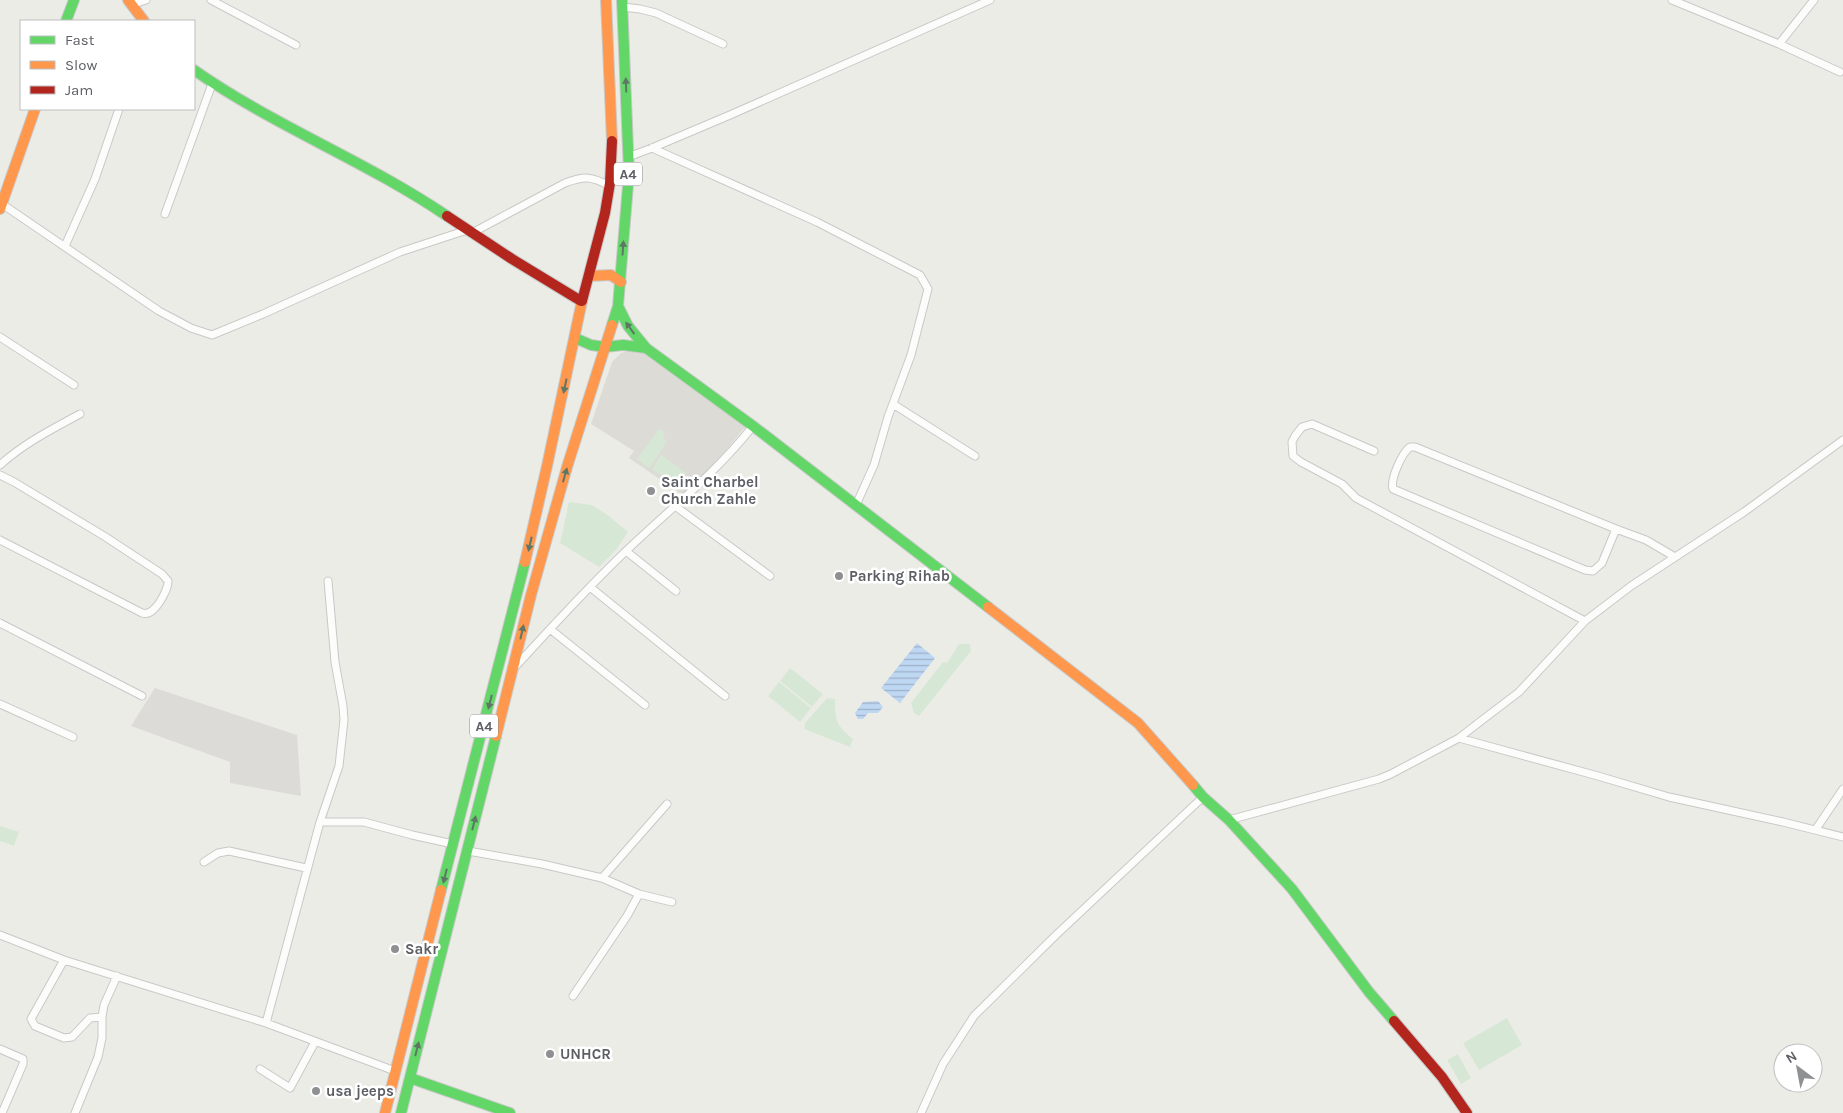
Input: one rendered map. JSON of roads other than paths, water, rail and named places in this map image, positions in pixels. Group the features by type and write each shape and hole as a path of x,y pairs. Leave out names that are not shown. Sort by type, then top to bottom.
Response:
{"main road":[{"path":"66,20 74,0"},
{"name":"A4","path":"385,1113 528,551 575,338 581,301 590,276 609,186 612,105 606,0"},
{"path":"129,3 143,20"},
{"name":"A4","path":"401,1113 540,562 618,306 628,157 623,4"},
{"path":"195,71 212,84 280,123 400,185 432,204 469,231 581,301"},
{"path":"1,206 35,110"},
{"path":"590,276 609,273 621,282"},
{"path":"618,306 628,326 646,348 753,426 1138,723 1203,797 1228,820 1292,888 1369,992 1442,1076 1467,1113"},
{"path":"575,338 591,345 605,347 623,345 646,348"},
{"path":"410,1078 510,1113"}],"street":[{"path":"129,3 146,0"},
{"path":"210,0 296,45"},
{"path":"628,157 990,0"},
{"path":"1672,0 1842,72"},
{"path":"1779,44 1814,0"},
{"path":"623,4 656,13 723,44"},
{"path":"165,214 212,84"},
{"path":"65,246 95,179 118,110"},
{"path":"652,148 817,222 920,275 928,289 911,355 874,465 856,506"},
{"path":"1,206 65,246 159,311 191,328 212,335 400,252 469,231 565,183 580,178 598,180 609,186"},
{"path":"0,337 74,385"},
{"path":"893,404 975,456"},
{"path":"0,465 14,453 54,427 80,414"},
{"path":"1374,451 1312,424 1298,430 1292,442 1292,452 1296,459 1342,484 1356,498 1585,621"},
{"path":"513,670 550,628 626,551 713,472 753,426"},
{"path":"1228,820 1379,779 1459,738 1519,692 1585,621 1630,586 1744,512 1843,440"},
{"path":"1616,529 1602,563 1593,571 1585,570 1393,489 1392,481 1404,453 1410,447 1415,447 1646,540 1675,557"},
{"path":"0,475 104,536 162,574 168,580 168,586 153,611 142,614 0,540"},
{"path":"675,506 770,576"},
{"path":"626,551 676,591"},
{"path":"266,1023 306,868 339,766 344,720 335,662 328,581"},
{"path":"590,587 725,696"},
{"path":"0,624 142,696"},
{"path":"550,628 645,705"},
{"path":"0,704 73,737"},
{"path":"1459,738 1669,797 1843,837"},
{"path":"1816,830 1843,790"},
{"path":"921,1113 943,1064 974,1016 1055,936 1203,797"},
{"path":"602,878 667,804"},
{"path":"320,822 364,822 453,844"},
{"path":"468,851 542,864 602,878 639,894 672,902"},
{"path":"204,862 218,853 229,852 306,868"},
{"path":"573,996 627,916 639,894"},
{"path":"0,935 64,960 266,1023 395,1072"},
{"path":"64,960 31,1019 35,1026 64,1038 72,1038 90,1018 102,1017"},
{"path":"75,1113 100,1048 104,1005 117,976"},
{"path":"260,1069 290,1088 315,1042"},
{"path":"0,1049 23,1059 23,1064 2,1113"}],"water":[{"path":"917,643 935,658 900,703 881,688"},
{"path":"878,701 883,707 878,713 868,713 863,719 858,719 855,713 863,702"}],"place":[{"name":"Saint Charbel Church Zahle","path":"651,491"},
{"name":"Parking Rihab","path":"839,576"},
{"name":"Sakr","path":"395,949"},
{"name":"UNHCR","path":"550,1054"},
{"name":"usa jeeps","path":"316,1091"}]}
